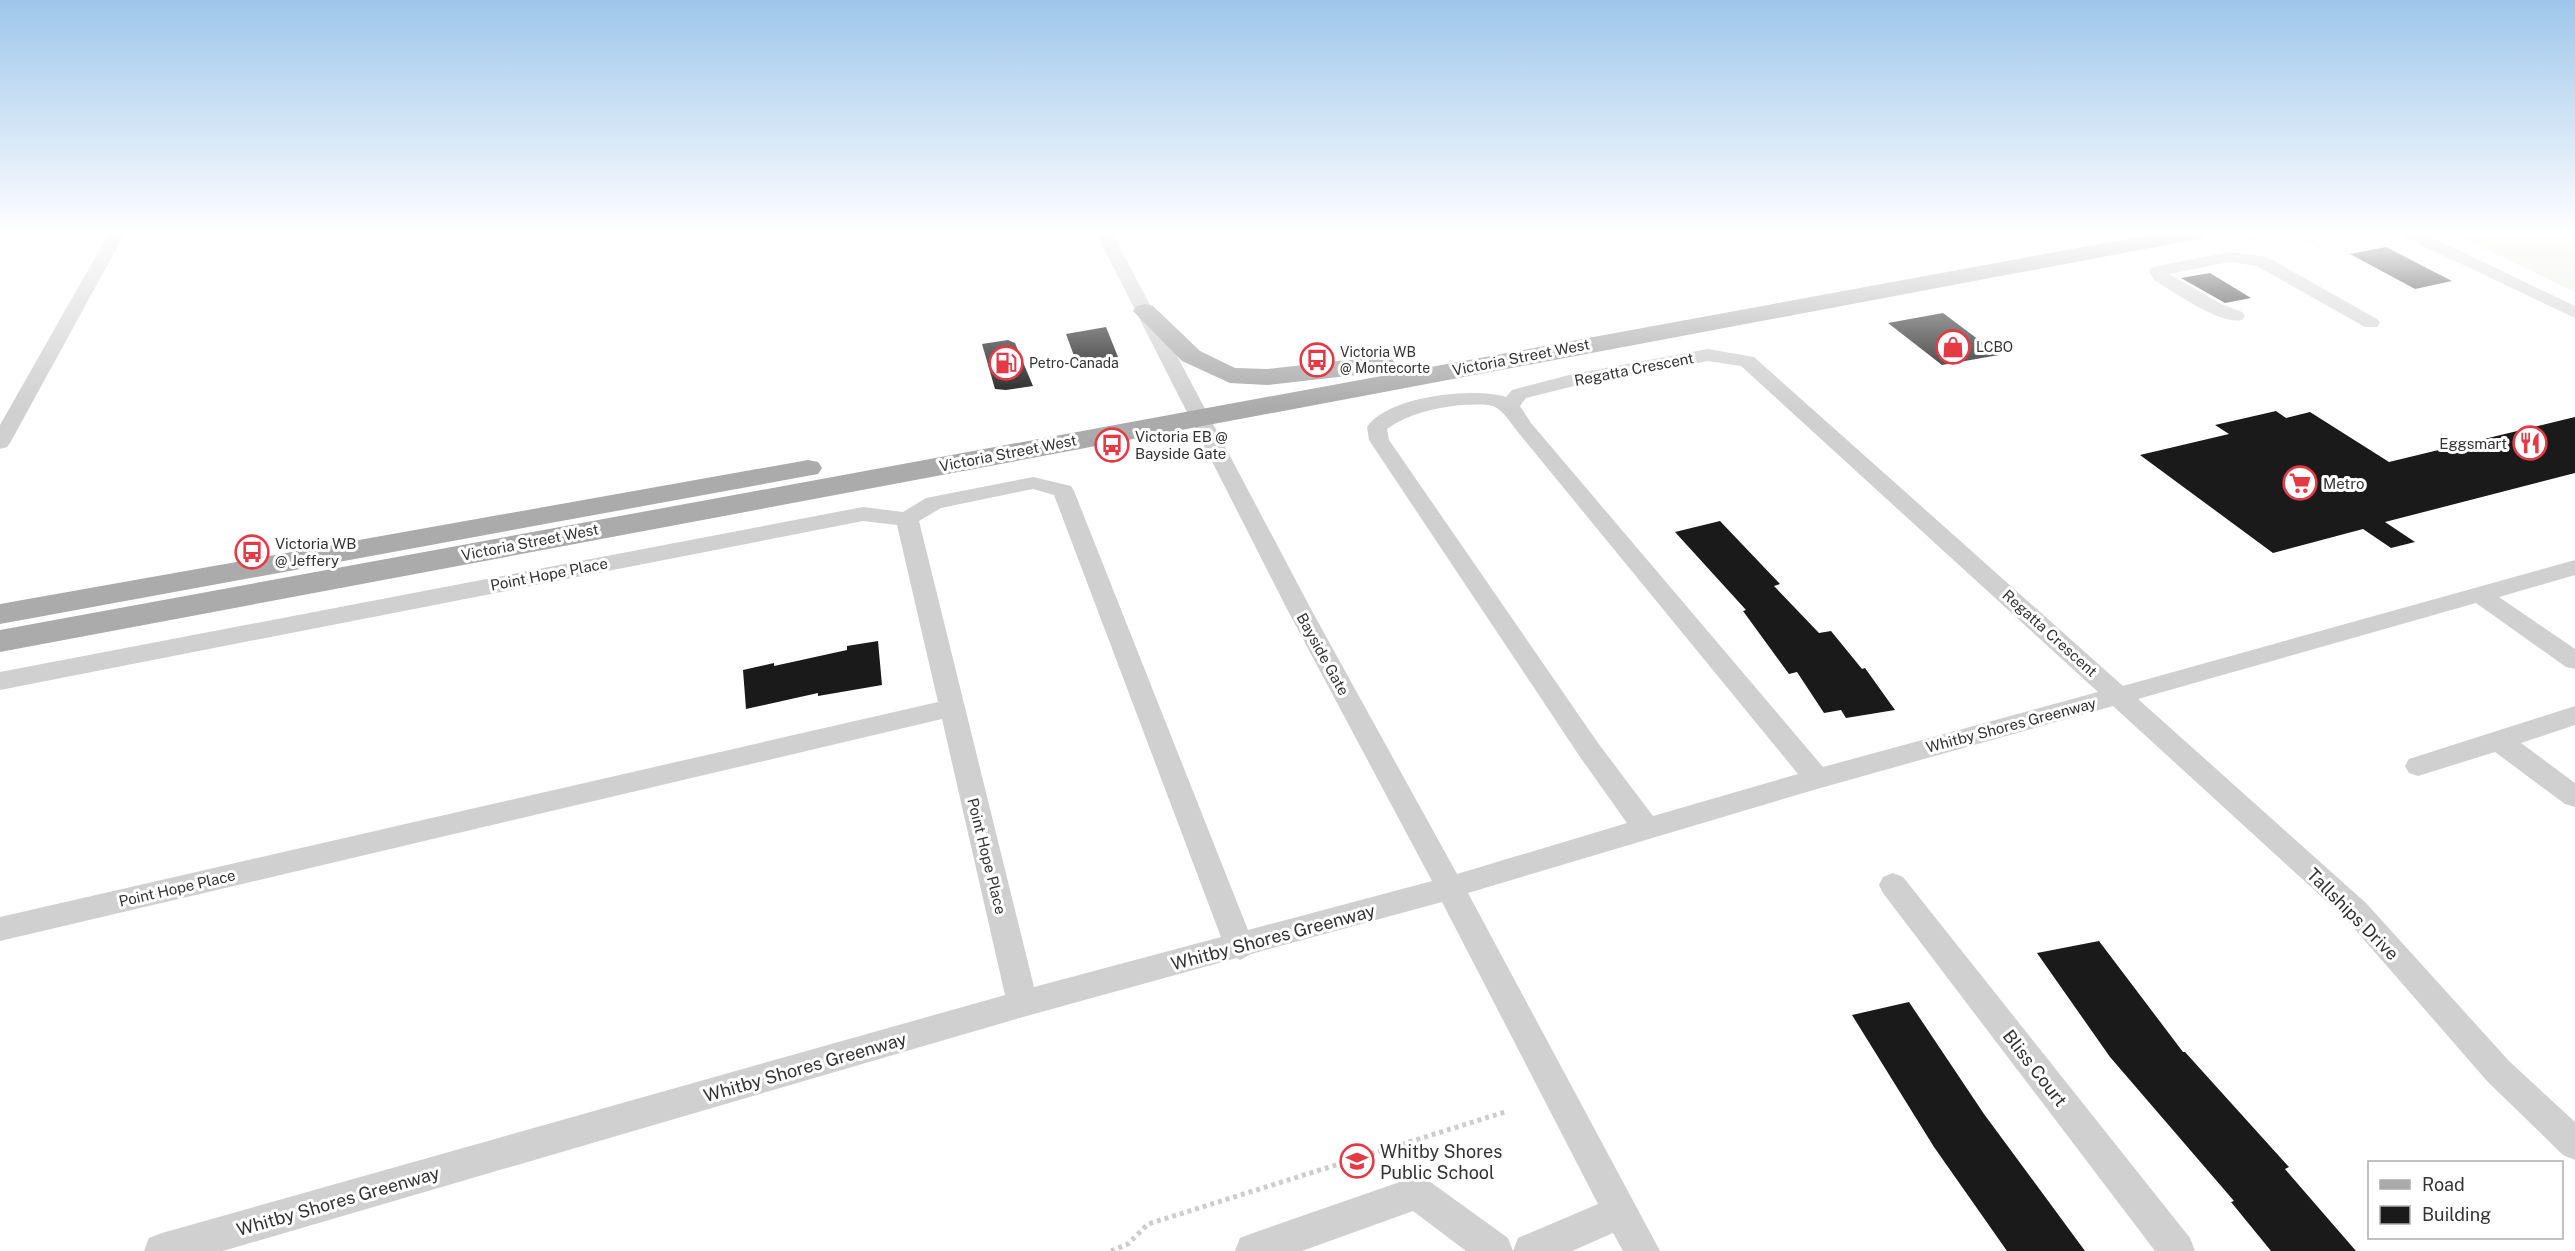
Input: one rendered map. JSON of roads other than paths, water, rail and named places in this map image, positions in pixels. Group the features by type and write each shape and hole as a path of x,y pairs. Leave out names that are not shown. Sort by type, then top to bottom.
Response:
{"main road":[{"name":"Victoria Street West","path":"0,641 1196,409 1390,364 1786,291"},
{"name":"Victoria Street West","path":"0,614 1196,409 1862,291"},
{"path":"1145,311 1191,356 1230,375 1267,377 1390,364"},
{"path":"0,603 77,600"}],"street":[{"path":"0,443 84,291"},
{"name":"Bayside Gate","path":"1135,291 1196,409 1206,435 1449,888"},
{"path":"2186,291 2215,308 2236,316"},
{"path":"2315,291 2371,323"},
{"path":"2530,291 2575,313"},
{"name":"Regatta Crescent","path":"1510,406 1519,394 1573,380 1708,355 1747,361 2119,696"},
{"path":"1646,828 1589,750 1379,440 1377,426 1388,416 1412,408 1466,399 1491,399 1510,406 1532,436 1817,779"},
{"path":"907,519 934,503 1033,483 1063,491 1240,947"},
{"name":"Point Hope Place","path":"0,681 863,514 907,519 1023,1004"},
{"name":"Whitby Shores Greenway","path":"162,1251 1023,1004 1240,947 1817,779 2575,567"},
{"path":"2478,593 2575,660"},
{"name":"Tallships Drive","path":"2119,696 2356,911 2498,1071 2575,1144"},
{"name":"Point Hope Place","path":"0,929 951,708"},
{"path":"2418,766 2575,715"},
{"path":"2499,741 2575,797"},
{"name":"Bliss Court","path":"1893,885 2177,1251"},
{"path":"1449,888 1642,1251"},
{"path":"1252,1251 1417,1193 1495,1251"},
{"path":"1531,1251 1621,1212"}],"place":[{"name":"LCBO","path":"1953,347"},
{"name":"Victoria WB @ Montecorte","path":"1317,360"},
{"name":"Petro-Canada","path":"1006,363"},
{"name":"Eggsmart","path":"2530,443"},
{"name":"Victoria EB @ Bayside Gate","path":"1112,445"},
{"name":"Metro","path":"2300,483"},
{"name":"Victoria WB @ Jeffery","path":"252,552"},
{"name":"Whitby Shores Public School","path":"1357,1161"}]}
